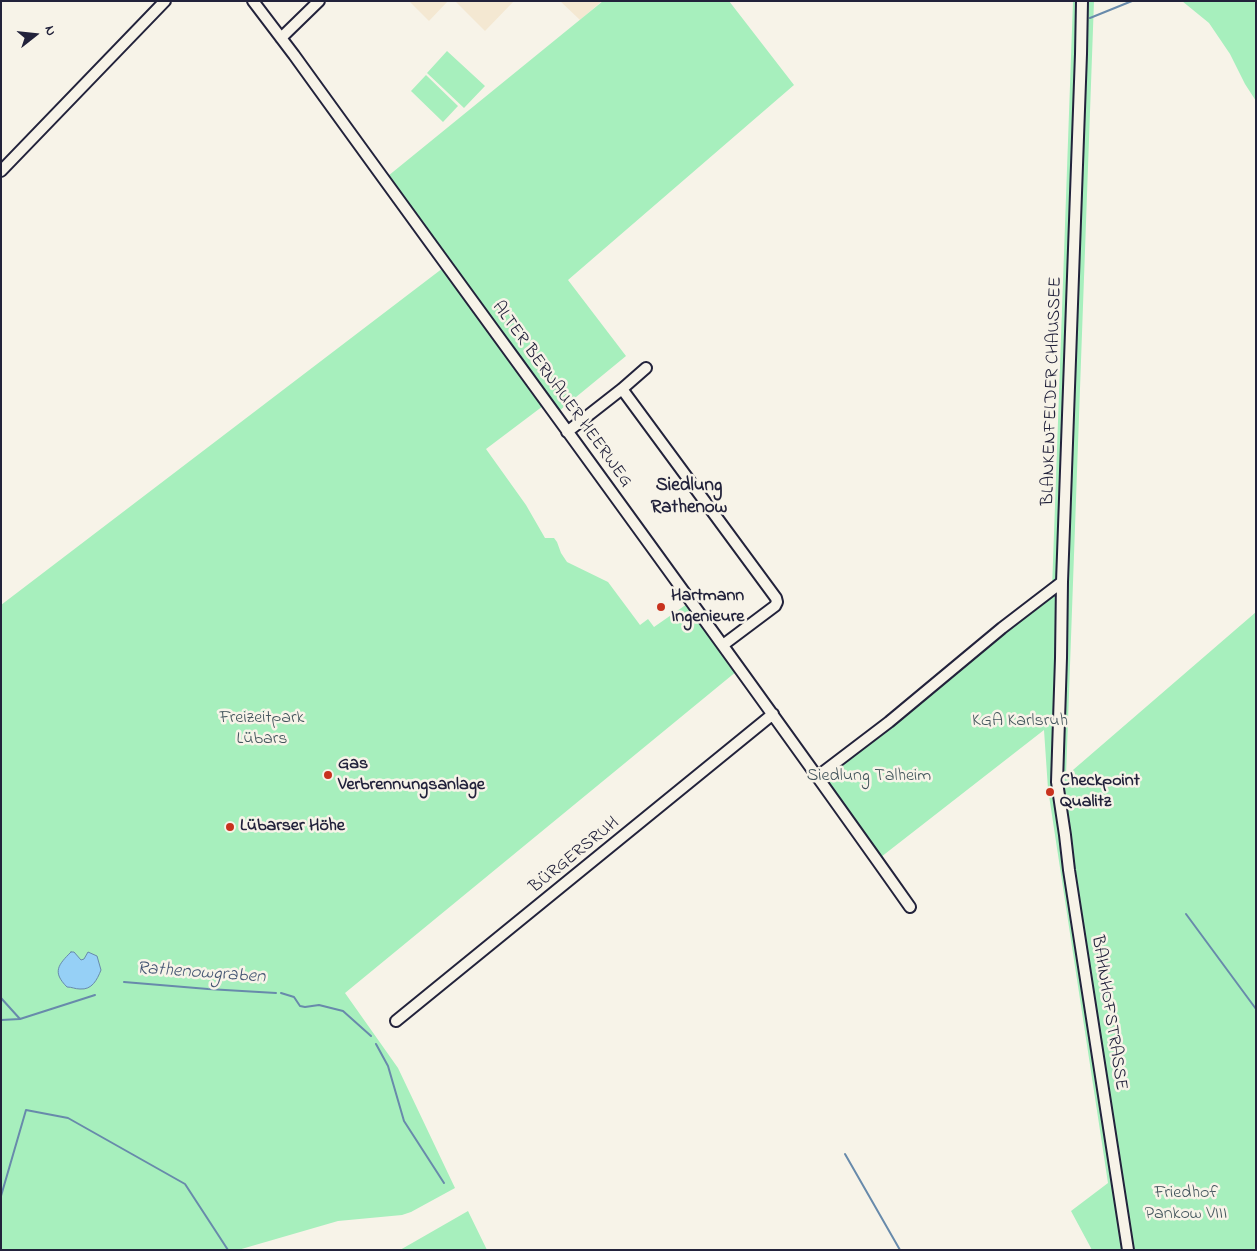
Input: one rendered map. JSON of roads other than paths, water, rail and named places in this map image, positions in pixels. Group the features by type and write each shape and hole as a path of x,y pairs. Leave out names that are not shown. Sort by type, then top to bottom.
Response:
{"street":[{"path":"1,171 165,1"},
{"name":"ALTER BERNAUER HEERWEG","path":"253,1 658,554 910,907"},
{"path":"281,38 319,1"},
{"name":"BLANKENFELDER CHAUSSEE","path":"1057,782 1082,1"},
{"path":"567,432 646,368"},
{"path":"622,389 776,598 775,606 723,645"},
{"path":"818,776 889,722 1002,628 1062,582"},
{"name":"BÜRGERSRUH","path":"396,1021 773,714"},
{"name":"BAHNHOFSTRASSE","path":"1057,782 1128,1250"}],"water":[{"path":"71,952 74,952 81,960 84,959 88,952 97,956 101,970 96,981 88,988 67,987 59,977 60,965"}],"waterway":[{"path":"1090,18 1132,1"},
{"path":"1186,914 1256,1009"},
{"name":"Rathenowgraben","path":"124,982 276,993"},
{"name":"Rathenowgraben","path":"281,993 294,997 300,1006 319,1005 343,1011 371,1036"},
{"name":"Rathenowgraben","path":"1,1020 20,1019 95,995"},
{"path":"1,998 20,1019"},
{"name":"Rathenowgraben","path":"376,1044 388,1066 404,1121 444,1183"},
{"path":"1,1196 26,1110 68,1118 185,1184 228,1250"},
{"path":"845,1154 900,1250"}],"place":[{"name":"Hartmann Ingenieure","path":"661,607"},
{"name":"Gas Verbrennungsanlage","path":"328,775"},
{"name":"Checkpoint Qualitz","path":"1050,792"},
{"name":"Lübarser Höhe","path":"230,827"}],"district":[{"name":"Siedlung Rathenow","path":"689,498"}],"park label":[{"name":"KGA Karlsruh","path":"1020,722"},
{"name":"Freizeitpark Lübars","path":"262,730"},
{"name":"Siedlung Talheim","path":"869,777"},
{"name":"Friedhof Pankow VIII","path":"1186,1204"}]}
